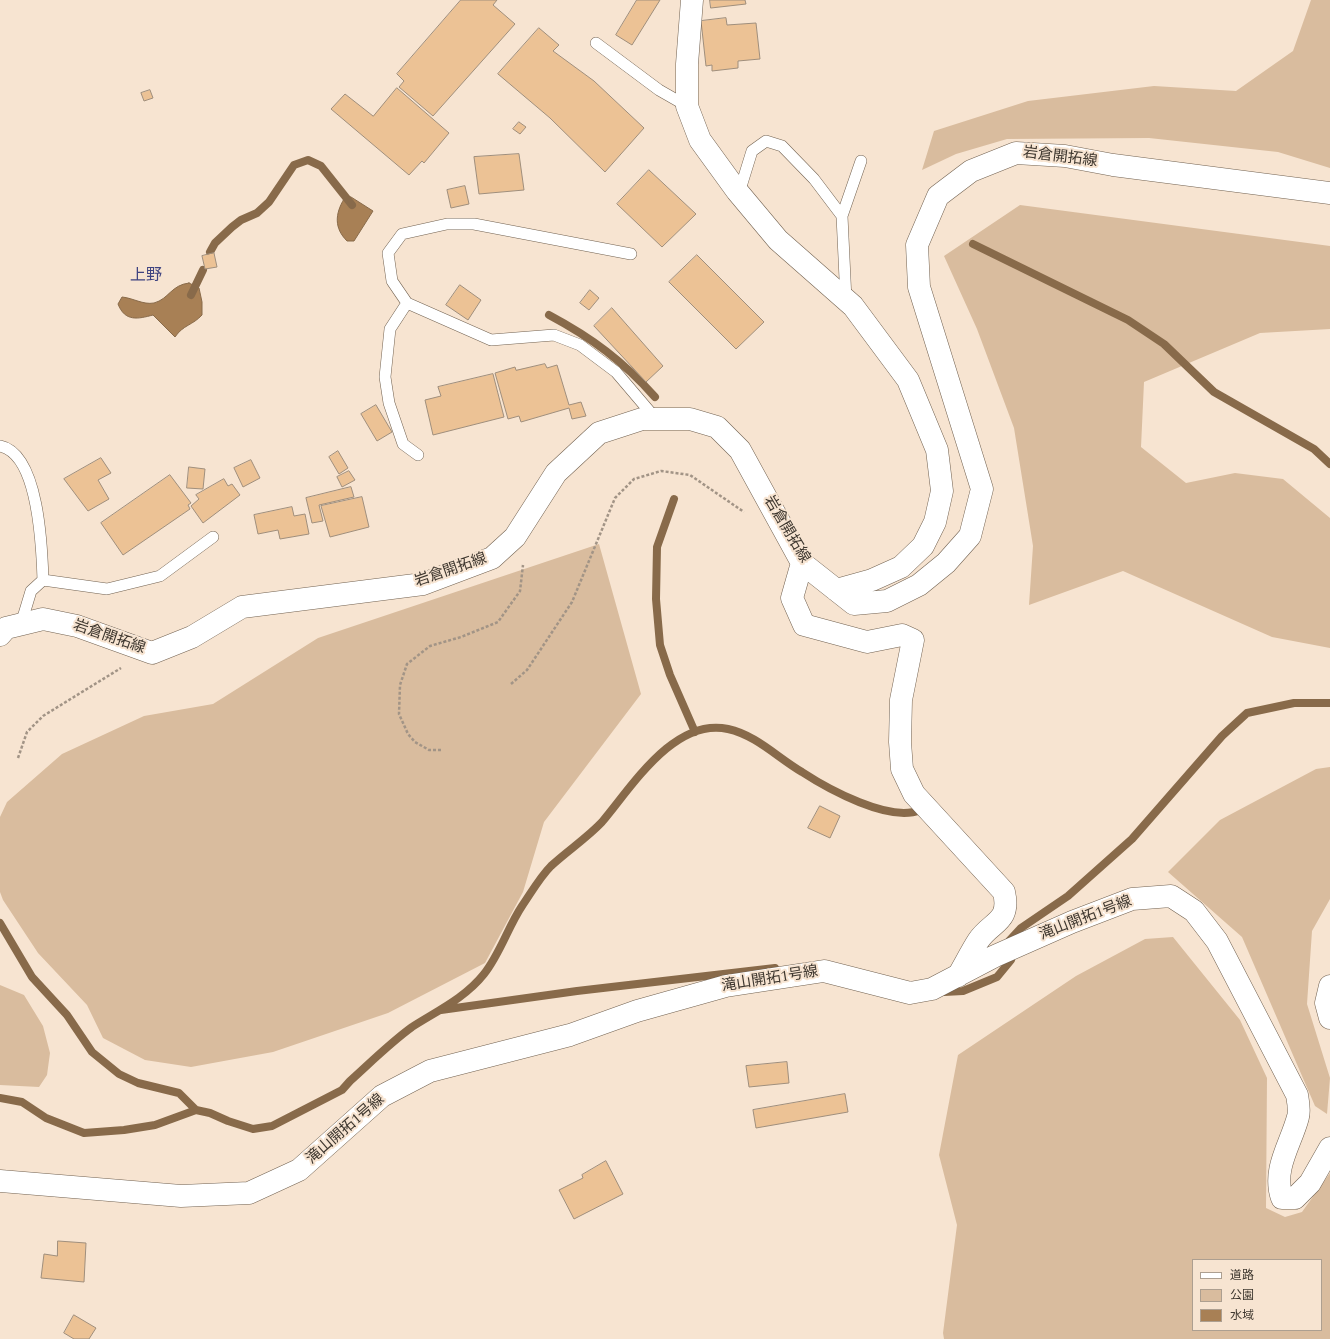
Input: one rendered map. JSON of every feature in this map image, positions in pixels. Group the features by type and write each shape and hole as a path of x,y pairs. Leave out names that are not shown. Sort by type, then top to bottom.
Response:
{"street":[{"path":"692,0 687,64 687,106 700,140 739,193 778,240 853,306 908,380 937,450 942,491 935,522 923,546 901,567 872,580 836,590"},
{"name":"岩倉開拓線","path":"0,635 6,628 43,619 77,626 152,653 192,637 242,607 423,584 492,558 515,537 556,473 599,433 642,419 690,419 717,427 740,450 802,563 854,604 888,601 919,585 946,563 970,536 982,489 919,287 917,245 938,196 971,171 1016,153 1065,156 1121,166 1330,193"},
{"path":"802,563 792,598 804,625 867,642 902,635 913,640 901,700 900,742 902,769 914,794 1004,892 1006,902 1001,920 979,939 958,977"},
{"name":"滝山開拓1号線","path":"0,1181 181,1196 249,1193 299,1170 382,1096 430,1071 570,1036 637,1011 726,986 824,971 910,993 932,989 958,977 1002,953 1072,922 1132,899 1171,896 1194,911 1217,941 1297,1095 1299,1115 1279,1171 1279,1189 1282,1198 1295,1198 1310,1183 1330,1148"},
{"path":"1330,986 1326,1002 1330,1018"}],"lane":[{"path":"596,43 659,90 687,106"},
{"path":"739,193 752,151 766,141 782,146 814,179 842,216"},
{"path":"846,300 842,216 861,162"},
{"path":"631,254 474,224 447,224 402,234 388,252 392,281 407,303 491,340 554,335 580,346 616,372 656,419"},
{"path":"407,303 390,330 385,377 389,403 403,444 418,456"},
{"path":"0,446 19,459 33,489 41,535 43,580"},
{"path":"21,624 30,591 43,580 107,589 160,576 213,537"}],"path":[{"path":"511,684 527,670 572,602 615,498 634,479 661,471 690,474 748,514"},
{"path":"440,750 429,750 415,742 408,734 399,714 400,685 407,664 430,646 461,637 498,622 520,591 524,553 515,537"},
{"path":"18,758 27,732 43,716 122,667 143,649"}],"green space":[{"path":"1311,0 1330,0 1330,168 1278,152 1149,138 1007,139 956,154 922,170 934,131 1028,101 1154,86 1236,91 1293,51"},
{"path":"1020,205 1330,246 1330,329 1260,333 1144,382 1141,447 1186,483 1235,473 1283,479 1330,518 1330,648 1272,637 1123,571 1029,605 1033,546 1014,428 977,329 944,256"},
{"path":"599,544 641,694 544,822 523,892 485,963 388,1013 273,1052 191,1067 145,1060 103,1038 87,1005 38,953 3,900 0,892 0,817 7,802 62,754 144,716 213,704 318,638"},
{"path":"1330,767 1330,899 1312,931 1307,1004 1330,1078 1327,1114 1315,1106 1242,937 1168,872 1220,820 1316,769"},
{"path":"1173,937 1240,1020 1267,1078 1266,1208 1285,1217 1302,1212 1330,1173 1330,1339 944,1339 943,1333 957,1225 939,1155 958,1055 1076,976 1145,939"},
{"path":"0,985 24,995 43,1026 50,1053 47,1075 39,1087 0,1085"}],"water":[{"path":"351,197 373,211 354,241 347,241 340,231 337,221 339,210 344,199"},
{"path":"189,283 199,288 202,302 202,315 181,330 175,337 153,315 142,318 132,318 124,314 118,304 122,297 146,303 154,303 159,301 178,286"}],"building":[{"path":"461,0 497,0 493,5 515,24 433,116 399,87 404,81 397,74"},
{"path":"637,0 660,0 632,45 616,35"},
{"path":"710,0 745,0 746,4 711,8"},
{"path":"726,18 727,25 756,23 760,59 738,61 738,68 712,71 712,65 706,66 701,21"},
{"path":"539,28 559,45 553,51 594,81 644,128 605,172 550,118 498,74"},
{"path":"397,88 449,133 424,163 422,161 409,175 331,109 345,94 373,116"},
{"path":"150,90 153,98 144,101 141,93"},
{"path":"519,122 526,127 520,134 513,129"},
{"path":"519,154 524,190 479,194 474,157"},
{"path":"649,170 696,214 662,247 617,204"},
{"path":"465,186 469,204 451,208 447,190"},
{"path":"214,253 217,267 205,269 202,256"},
{"path":"697,255 764,322 736,349 669,282"},
{"path":"460,285 481,300 468,320 446,305"},
{"path":"590,290 599,298 589,310 580,303"},
{"path":"612,308 663,366 646,382 594,326"},
{"path":"545,364 547,368 557,365 569,405 581,402 586,416 572,419 569,408 521,422 519,416 508,419 495,373 515,367 516,370"},
{"path":"493,374 504,417 433,435 425,400 441,396 438,387"},
{"path":"376,405 392,432 377,441 361,414"},
{"path":"338,451 348,468 339,474 329,457"},
{"path":"101,458 111,473 98,480 109,499 88,511 64,479"},
{"path":"251,460 260,478 243,487 234,468"},
{"path":"189,467 205,469 203,489 187,488"},
{"path":"349,471 355,480 342,487 337,477"},
{"path":"170,475 191,503 188,505 190,509 123,555 101,523"},
{"path":"224,479 228,486 232,484 240,495 203,523 191,506 199,499 196,495"},
{"path":"351,487 354,497 319,505 323,521 312,523 306,498"},
{"path":"362,497 369,527 330,537 321,506"},
{"path":"292,507 294,516 305,514 309,534 280,539 278,530 258,534 254,515"},
{"path":"820,806 840,816 830,838 808,828"},
{"path":"787,1062 789,1083 749,1087 746,1066"},
{"path":"845,1094 848,1112 756,1128 753,1110"},
{"path":"606,1161 623,1194 574,1219 559,1190 583,1178 582,1175"},
{"path":"58,1241 86,1243 84,1282 41,1278 44,1254 57,1256"},
{"path":"74,1315 96,1328 89,1339 74,1339 64,1333"}],"waterway":[{"path":"210,252 215,243 232,227 241,220 257,213 269,202 294,165 308,160 321,166 352,205"},
{"path":"973,244 1128,320 1164,344 1214,392 1314,449 1330,464"},
{"path":"191,295 203,270"},
{"path":"549,315 579,332 619,361 655,397"},
{"path":"674,499 657,547 656,599 660,645 670,675 695,732"},
{"path":"1009,941 1021,928 1068,896 1132,839 1222,736 1247,713 1294,703 1330,703"},
{"path":"0,1098 22,1102 46,1118 84,1133 124,1130 155,1125 196,1110 210,1113 228,1121 253,1129 272,1126 342,1090 388,1046 404,1033 441,1010 476,983 490,966 517,914 547,870 602,822 640,774 656,758 672,744 690,734 708,728 728,729 748,736 813,779 860,802 893,812 907,813 920,810"},
{"path":"0,923 32,977 67,1015 92,1052 119,1074 138,1083 179,1093 196,1110"},
{"path":"944,992 963,991 997,977 1011,960"},
{"path":"441,1010 577,991 775,968"}],"district":[{"name":"上野","path":"146,277"}]}
